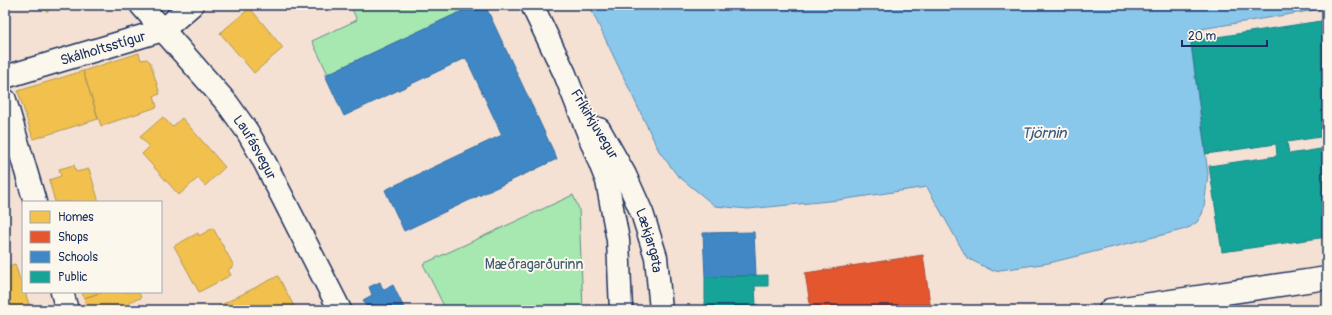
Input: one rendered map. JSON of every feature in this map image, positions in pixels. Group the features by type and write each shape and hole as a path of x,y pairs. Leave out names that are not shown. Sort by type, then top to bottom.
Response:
{"street":[{"name":"Laufásvegur","path":"141,5 227,103 247,131 262,157 340,310"},
{"name":"Skálholtsstígur","path":"5,77 163,30 192,5"},
{"name":"Fríkirkjuvegur","path":"532,5 616,178"},
{"path":"5,100 35,201"},
{"name":"Lækjargata","path":"616,178 621,310"},
{"name":"Lækjargata","path":"616,178 642,213 656,257 661,310"},
{"path":"1110,310 1327,278"},
{"path":"62,293 67,310"}],"green space":[{"path":"350,5 475,5 328,74 312,41 357,20"},
{"name":"Mæðragarðurinn","path":"573,195 579,209 583,310 446,310 423,264"}],"water":[{"name":"Tjörnin","path":"589,5 1327,5 1327,8 1189,31 1208,174 1204,207 1197,222 1182,230 1049,263 993,271 967,258 927,187 839,200 748,209 715,206 677,175 659,151"}],"building: Homes":[{"path":"40,5 55,5 47,12"},
{"path":"250,8 283,48 254,73 220,33"},
{"path":"139,53 141,60 147,59 150,62 160,94 154,96 157,107 101,126 83,71"},
{"path":"83,71 98,119 33,139 18,91"},
{"path":"163,117 172,127 182,118 225,167 205,186 198,178 179,195 142,154 149,147 140,137"},
{"path":"74,165 76,172 89,169 99,201 55,201 49,180 61,176 59,169"},
{"path":"213,228 234,266 228,270 231,275 199,292 174,246 198,233 199,236"},
{"path":"15,264 21,283 22,282 22,293 25,293 30,307 22,310 5,310 5,267"},
{"path":"278,276 296,310 221,310 219,306"},
{"path":"82,293 100,293 84,298"},
{"path":"100,293 139,293 141,298 129,302 131,310 87,310 84,298"}],"building: Shops":[{"path":"923,255 931,310 811,310 805,273"}],"building: Schools":[{"path":"475,5 485,5 557,159 404,231 385,190 502,135 466,58 344,116 325,75"},
{"path":"754,232 756,275 705,277 703,233"},
{"path":"380,282 383,290 393,285 405,310 368,310 363,300 372,295 369,287"}],"building: Public":[{"path":"1327,20 1327,136 1287,142 1289,154 1327,148 1327,237 1222,252 1209,166 1277,156 1276,144 1206,154 1191,41"},
{"path":"768,275 768,286 755,286 756,305 758,305 759,310 705,310 705,277"}]}
